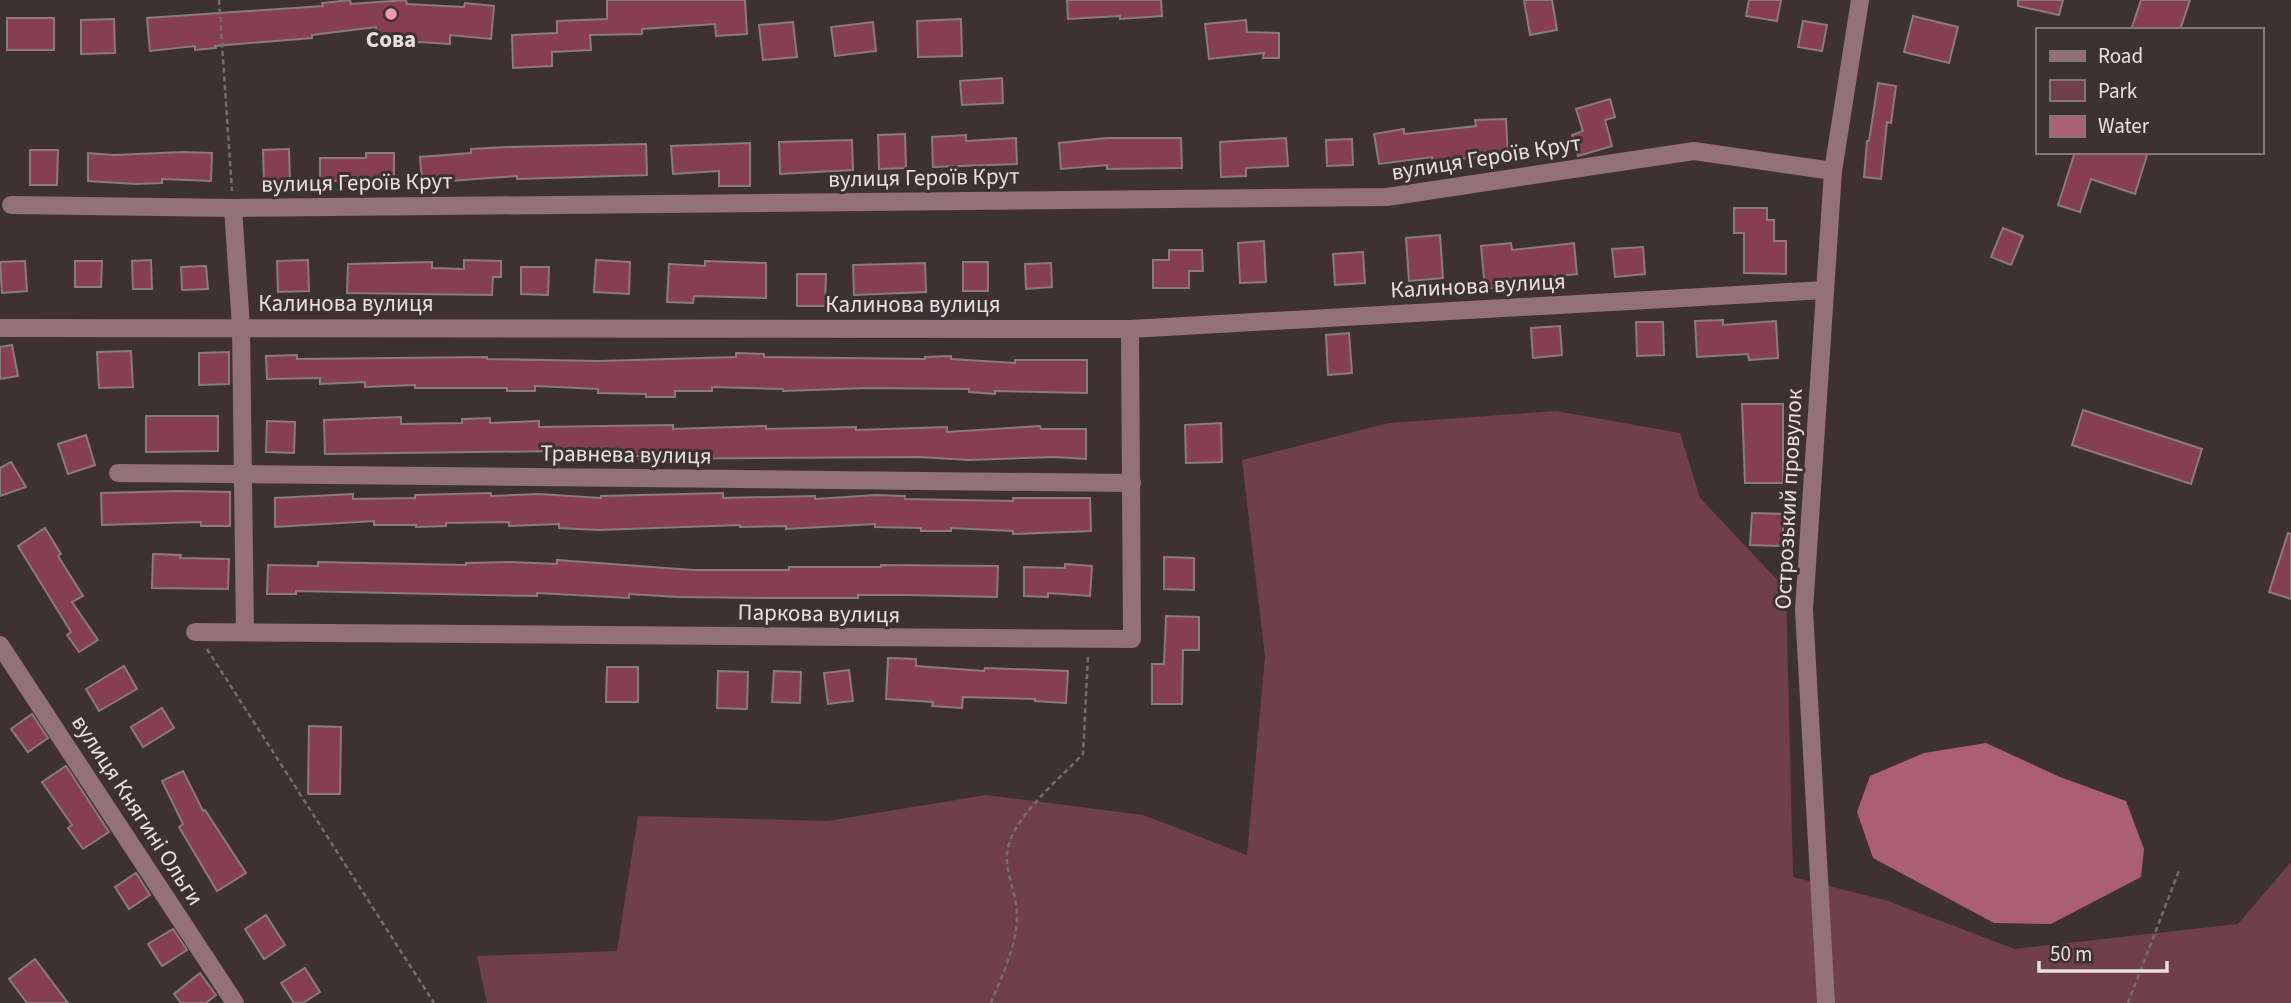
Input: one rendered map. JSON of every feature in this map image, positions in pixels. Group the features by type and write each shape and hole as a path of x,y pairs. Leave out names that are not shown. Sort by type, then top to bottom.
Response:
{"street":[{"name":"Острозький провулок","path":"1826,1003 1804,610 1833,171 1860,0"},
{"name":"вулиця Героїв Крут","path":"11,205 233,208 1387,197 1694,150 1833,171"},
{"path":"233,208 241,327 245,632"},
{"name":"Калинова вулиця","path":"0,328 1130,330 1825,290"},
{"name":"Паркова вулиця","path":"195,632 1132,639 1130,330"},
{"name":"Травнева вулиця","path":"118,473 1132,484"},
{"name":"вулиця Княгині Ольги","path":"0,645 235,1003"}],"path":[{"path":"219,0 233,208"},
{"path":"195,632 434,1003"},
{"path":"991,1003 1014,945 1017,913 1007,874 1009,841 1029,811 1083,754 1089,640"},
{"path":"2128,1003 2180,868"}],"green space":[{"path":"1556,411 1680,433 1700,498 1786,589 1793,877 1885,900 2015,949 2238,924 2291,862 2291,1003 487,1003 477,956 617,951 638,816 828,821 986,795 1143,815 1247,855 1265,657 1242,460 1389,423"}],"water":[{"path":"1986,743 2060,777 2126,801 2144,849 2141,877 2051,924 1994,923 1873,858 1857,812 1870,776 1924,753"}],"building":[{"path":"350,0 351,4 406,0 407,4 464,7 465,3 494,6 491,39 450,35 450,44 419,42 378,47 376,27 312,35 312,38 195,50 195,46 150,51 147,18 323,6 322,3"},
{"path":"607,0 745,0 747,34 716,36 715,24 642,29 642,34 590,35 591,50 552,52 552,66 513,68 512,35 557,33 557,21 607,19"},
{"path":"1067,0 1161,0 1162,16 1068,19"},
{"path":"1524,0 1552,0 1557,30 1530,35"},
{"path":"1749,0 1781,0 1777,21 1746,16"},
{"path":"2018,0 2063,0 2059,15 2018,6"},
{"path":"2141,0 2190,0 2181,28 2132,28"},
{"path":"1913,16 1958,27 1949,63 1904,52"},
{"path":"7,18 54,18 54,50 7,50"},
{"path":"114,19 115,53 81,54 81,20"},
{"path":"961,19 962,56 918,57 917,21"},
{"path":"1246,20 1247,32 1279,33 1279,58 1263,58 1264,53 1209,59 1205,24"},
{"path":"1803,21 1827,25 1822,51 1798,47"},
{"path":"793,22 797,57 763,60 759,25"},
{"path":"873,22 876,51 835,56 831,27"},
{"path":"1002,78 1003,103 962,105 960,81"},
{"path":"1878,83 1896,86 1891,123 1887,122 1881,179 1864,177 1867,141"},
{"path":"1610,99 1615,117 1605,120 1612,146 1578,156 1572,135 1583,131 1576,109"},
{"path":"1506,119 1508,158 1477,157 1433,162 1432,157 1379,164 1374,134 1404,129 1404,134 1476,126 1475,120"},
{"path":"905,134 906,168 879,169 878,135"},
{"path":"966,135 966,141 1016,138 1017,164 933,167 932,137"},
{"path":"1107,138 1181,138 1182,168 1107,169 1107,165 1061,169 1059,143"},
{"path":"1286,138 1288,166 1246,168 1246,176 1221,177 1220,142"},
{"path":"1352,139 1353,165 1327,166 1326,140"},
{"path":"852,140 853,170 780,174 779,142"},
{"path":"750,143 750,186 719,186 719,171 673,174 671,146"},
{"path":"646,144 647,175 517,179 517,176 422,183 420,157 471,153 471,149"},
{"path":"289,149 290,182 264,183 263,150"},
{"path":"30,150 58,150 57,185 30,185"},
{"path":"88,153 114,155 212,153 211,181 162,179 162,183 136,184 88,181"},
{"path":"366,153 394,153 394,183 320,181 320,158 366,158"},
{"path":"2074,154 2147,155 2135,194 2091,179 2080,212 2058,205"},
{"path":"1734,208 1767,208 1767,220 1774,220 1774,241 1786,241 1786,274 1744,273 1744,233 1734,233"},
{"path":"2003,228 2023,236 2011,265 1991,257"},
{"path":"1440,235 1443,278 1409,281 1406,238"},
{"path":"1264,241 1266,282 1240,283 1238,243"},
{"path":"1511,243 1512,250 1574,243 1577,274 1515,281 1515,286 1485,289 1481,246"},
{"path":"1643,247 1645,274 1615,277 1612,249"},
{"path":"1169,250 1202,250 1203,271 1189,271 1189,288 1153,288 1153,260 1169,260"},
{"path":"1363,252 1365,283 1335,285 1333,254"},
{"path":"151,260 152,289 133,289 132,261"},
{"path":"308,260 309,291 278,292 277,261"},
{"path":"464,260 501,261 501,277 493,277 492,295 347,293 348,264 432,262 432,268 464,269"},
{"path":"596,260 630,262 629,294 594,292"},
{"path":"25,261 27,291 2,293 0,262"},
{"path":"75,261 102,261 101,287 75,287"},
{"path":"705,261 766,263 766,298 694,296 693,303 667,302 669,264 705,266"},
{"path":"963,262 988,262 988,291 963,291"},
{"path":"925,263 926,292 854,295 853,265"},
{"path":"1051,263 1052,287 1026,289 1025,264"},
{"path":"206,266 208,289 182,290 181,267"},
{"path":"521,267 549,267 548,295 521,294"},
{"path":"797,274 826,274 825,306 797,306"},
{"path":"1723,320 1723,325 1776,321 1778,358 1749,360 1748,354 1697,357 1695,321"},
{"path":"1636,322 1663,322 1664,355 1637,356"},
{"path":"1560,326 1562,355 1533,358 1531,328"},
{"path":"1349,333 1352,373 1328,375 1326,335"},
{"path":"12,345 18,376 0,379 0,347"},
{"path":"131,351 133,387 99,388 97,352"},
{"path":"229,352 229,384 199,385 199,353"},
{"path":"736,353 764,354 764,357 925,359 951,356 951,359 1015,363 1015,360 1087,360 1087,393 995,391 995,394 969,392 969,389 869,388 783,391 712,387 712,391 675,391 675,397 646,397 646,394 598,393 598,389 535,386 535,391 507,391 507,388 415,388 415,385 365,387 365,382 320,384 320,378 267,379 266,356 297,355 297,359 487,357 599,361 736,357"},
{"path":"1742,404 1783,404 1783,483 1745,483"},
{"path":"2083,410 2202,449 2191,484 2072,445"},
{"path":"146,416 218,416 218,451 146,452"},
{"path":"401,417 401,424 462,423 462,419 490,418 490,423 539,421 539,427 673,425 673,429 766,426 766,429 856,427 856,430 947,427 947,432 1040,426 1041,429 1086,429 1086,459 639,459 639,456 595,456 595,452 558,451 325,454 324,420"},
{"path":"267,421 295,422 294,453 266,452"},
{"path":"1221,423 1222,462 1186,463 1185,425"},
{"path":"86,435 95,465 68,474 58,444"},
{"path":"11,462 26,487 0,496 0,468"},
{"path":"230,492 230,526 201,526 201,522 102,525 101,493"},
{"path":"491,493 491,496 539,494 601,498 723,493 723,498 815,496 815,499 876,495 905,496 905,499 1013,501 1013,498 1090,498 1091,531 1013,534 1013,531 951,528 951,531 921,531 921,528 875,527 875,524 786,529 786,526 740,525 599,530 559,528 559,524 509,526 509,522 446,523 446,526 416,527 374,525 374,521 275,527 275,498 353,494 353,499 415,498 415,495"},
{"path":"1752,513 1784,514 1782,546 1750,545"},
{"path":"45,528 61,554 58,556 83,596 72,602 98,640 79,652 67,635 71,632 18,546"},
{"path":"2288,533 2291,534 2291,599 2269,592"},
{"path":"153,554 181,555 180,558 229,559 228,589 152,588"},
{"path":"1164,557 1194,558 1194,590 1164,589"},
{"path":"557,560 693,570 789,570 789,567 881,565 998,566 997,597 858,595 858,598 767,598 629,594 629,598 537,593 537,596 296,591 296,594 267,594 268,565 318,566 318,562 557,564"},
{"path":"1065,564 1092,566 1090,596 1048,593 1048,597 1024,596 1024,567 1065,568"},
{"path":"1166,616 1199,617 1199,650 1183,650 1182,704 1152,704 1152,664 1164,664"},
{"path":"888,658 916,659 916,666 984,671 985,668 1068,671 1066,703 1035,699 963,697 962,708 932,706 933,702 886,699"},
{"path":"124,666 137,689 99,711 86,689"},
{"path":"607,667 638,667 638,702 606,702"},
{"path":"849,670 853,701 828,704 824,673"},
{"path":"718,671 748,672 747,709 717,708"},
{"path":"774,671 801,672 800,703 772,702"},
{"path":"162,708 174,728 143,747 131,727"},
{"path":"32,714 48,738 28,752 11,729"},
{"path":"309,726 341,727 340,794 308,794"},
{"path":"66,766 109,832 83,849 68,828 72,825 42,782"},
{"path":"183,771 203,811 205,810 246,873 217,891 179,827 183,824 162,781"},
{"path":"136,873 150,895 129,909 115,887"},
{"path":"266,915 285,945 264,959 245,929"},
{"path":"173,929 187,950 162,966 148,944"},
{"path":"35,959 68,1003 27,1003 9,979"},
{"path":"305,968 320,992 303,1003 294,1003 281,983"},
{"path":"200,973 216,995 206,1003 181,1003 174,994"}],"place":[{"name":"Сова","path":"391,14"}]}
